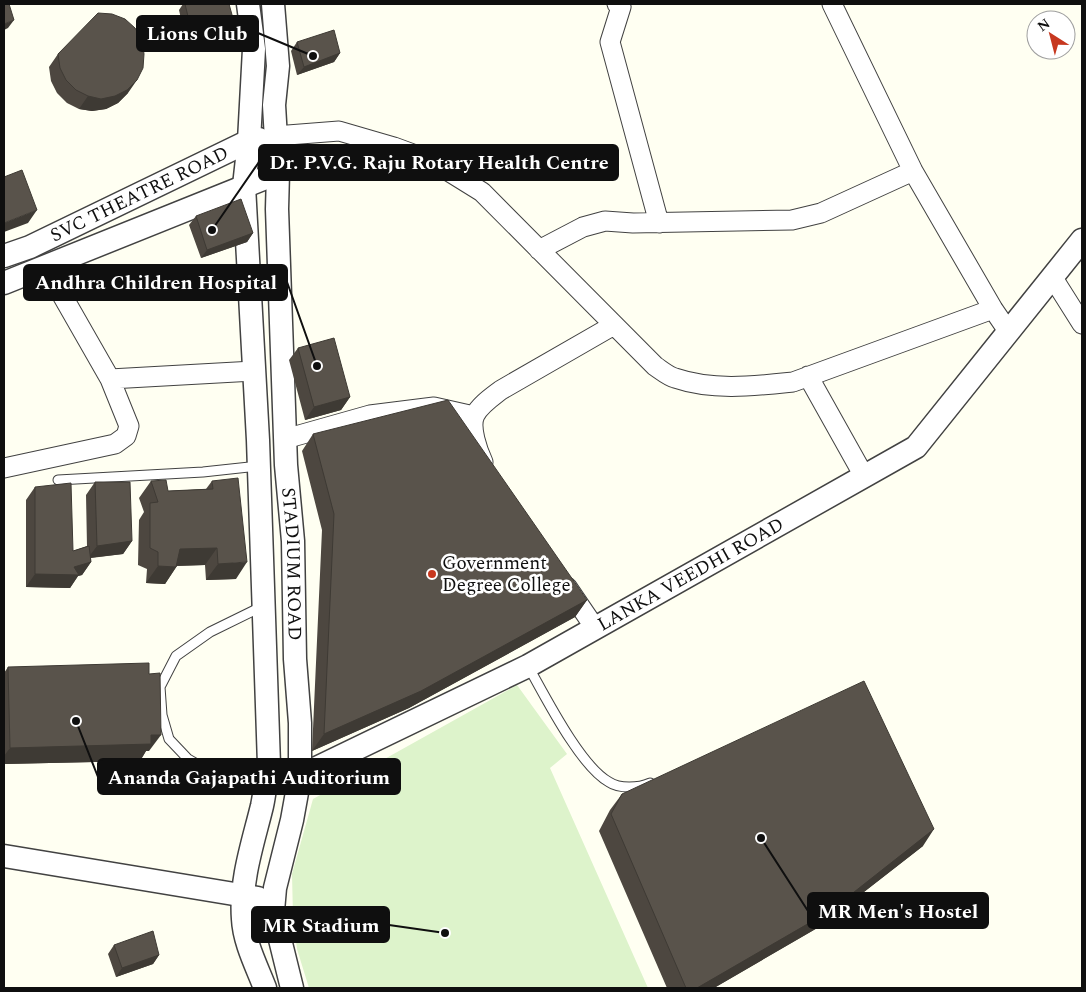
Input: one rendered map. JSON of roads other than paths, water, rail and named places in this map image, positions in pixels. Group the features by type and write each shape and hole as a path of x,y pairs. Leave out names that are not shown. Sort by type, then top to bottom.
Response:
{"street":[{"name":"STADIUM ROAD","path":"248,4 254,49 249,141 244,186 254,370 269,764 248,862 243,894 242,920 246,938 265,988"},
{"path":"617,4 621,7 610,42 659,223"},
{"path":"832,4 913,171 992,308 1008,331"},
{"name":"STADIUM ROAD","path":"275,5 278,66 275,125 278,173 277,209 285,439 293,541 295,659 300,723 300,776 292,820 274,888 273,911 292,988"},
{"name":"SVC THEATRE ROAD","path":"4,256 30,247 249,141 275,125"},
{"path":"275,125 339,131 394,147 432,161 482,192 655,366 674,378 698,384 727,386 758,386 792,382 992,308"},
{"path":"540,250 583,227 605,221 659,223 792,220 821,213 913,171"},
{"name":"SVC THEATRE ROAD","path":"4,283 278,173"},
{"name":"LANKA VEEDHI ROAD","path":"265,788 300,776 528,666 916,447 1082,240"},
{"path":"4,468 115,444 126,436 129,426 110,379 46,267"},
{"path":"1053,278 1080,316"},
{"path":"494,480 483,464 474,443 474,416 486,402 501,390 614,325"},
{"path":"110,379 254,370"},
{"path":"808,376 864,476"},
{"path":"285,439 370,415 434,407 474,416"},
{"path":"556,571 595,628"},
{"path":"4,856 243,894 274,901"}],"lane":[{"path":"58,480 203,472 258,466"},
{"path":"263,606 210,632 176,656 160,687 162,715 168,739 188,759 226,781 265,788"},
{"path":"528,666 568,734 592,768 609,783 624,787 646,785 654,781"}],"place":[{"name":"Lions Club","path":"313,56"},
{"name":"Dr. P.V.G. Raju Rotary Health Centre","path":"212,230"},
{"name":"Andhra Children Hospital","path":"317,366"},
{"name":"Government Degree College","path":"432,574"},
{"name":"Ananda Gajapathi Auditorium","path":"76,721"},
{"name":"MR Men's Hostel","path":"761,838"},
{"name":"MR Stadium","path":"445,933"}]}
